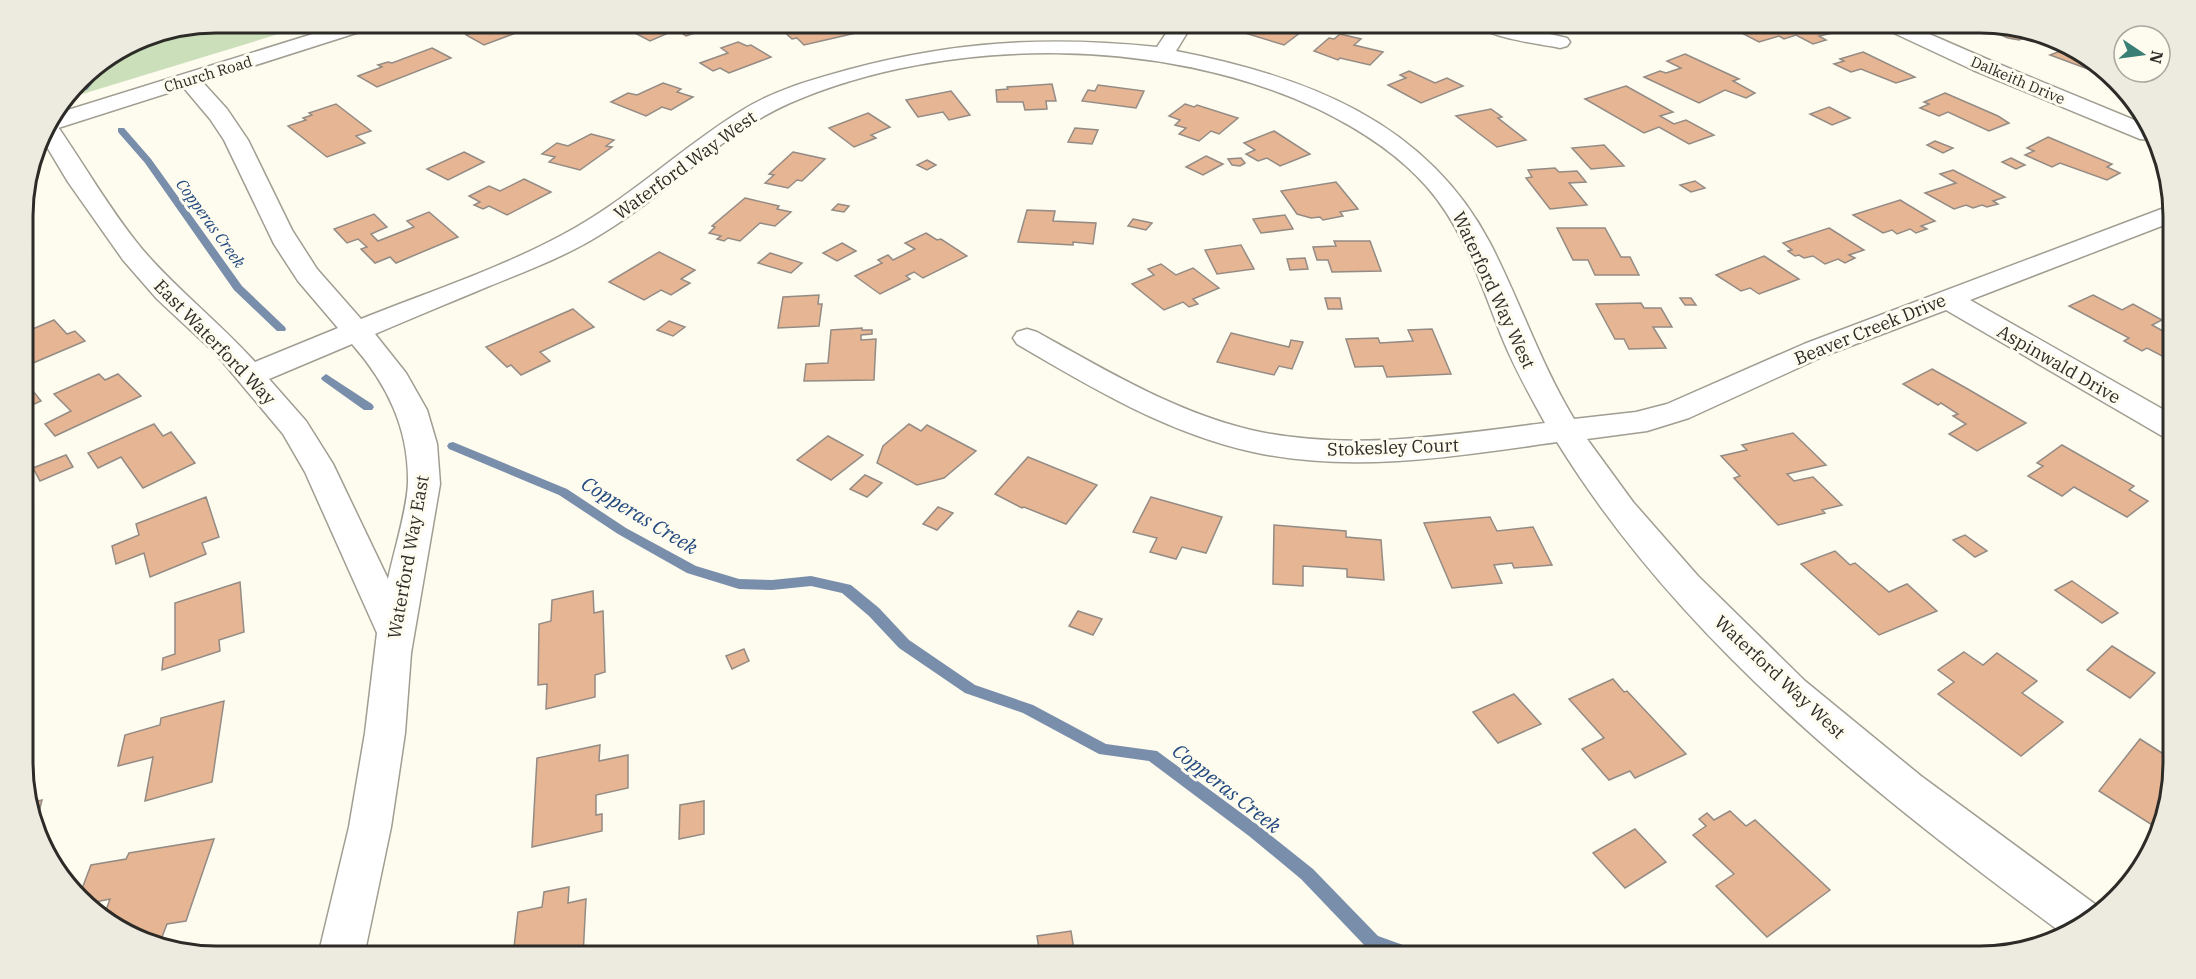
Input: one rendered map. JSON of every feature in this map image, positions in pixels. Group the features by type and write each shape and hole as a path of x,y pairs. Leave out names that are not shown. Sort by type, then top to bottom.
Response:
{"street":[{"name":"Church Road","path":"59,121 335,33"},
{"path":"1163,55 1176,33"},
{"path":"1520,33 1560,42"},
{"name":"Dalkeith Drive","path":"1912,33 1981,65 2143,132"},
{"name":"Waterford Way West","path":"251,375 570,241 612,218 754,113 788,96 825,83 884,67 977,51 1052,47 1129,50 1163,55 1210,64 1269,80 1305,93 1370,127 1403,150 1434,179 1456,207 1474,239 1530,367 1566,431 1635,528 1715,616 1789,689 1896,783 1997,860 2078,917"},
{"name":"Waterford Way East","path":"189,81 227,125 252,170 287,245 403,388 417,424 424,471 392,653 385,733 370,827 343,946"},
{"name":"East Waterford Way","path":"52,135 80,182 132,254 166,293 226,348 296,428 321,472 396,633"},
{"name":"Beaver Creek Drive","path":"1566,431 1656,419 1740,386 1806,353 2163,217"},
{"name":"Aspinwald Drive","path":"1946,298 2163,423"},
{"name":"Stokesley Court","path":"1027,338 1154,408 1208,429 1255,441 1319,450 1360,451 1455,445 1566,431"}],"green space":[{"path":"204,33 282,33 78,95 95,78 124,57 157,43"}],"building":[{"path":"471,33 516,33 484,45 466,35"},
{"path":"635,33 668,33 650,41"},
{"path":"785,33 856,33 804,45 797,38 792,39"},
{"path":"1245,33 1300,33 1284,45"},
{"path":"1742,33 1833,33 1819,36 1826,40 1813,44 1796,35 1784,39 1779,36 1759,42"},
{"path":"1340,34 1361,39 1354,45 1383,52 1370,65 1340,58 1338,60 1314,51 1329,38 1334,39"},
{"path":"2000,35 2023,39 2019,40"},
{"path":"738,42 747,46 751,45 771,57 729,73 720,68 713,71 700,63 728,53 721,48"},
{"path":"432,48 451,58 377,87 358,76 382,67 378,65 392,63"},
{"path":"2059,51 2091,70 2050,55"},
{"path":"1863,52 1915,77 1896,83 1861,69 1851,72 1834,64 1844,61 1840,59"},
{"path":"1685,54 1739,79 1733,81 1755,93 1746,98 1725,90 1699,103 1644,77 1660,71 1666,73 1681,68 1667,61"},
{"path":"1409,71 1435,83 1447,78 1463,86 1421,103 1388,85 1406,78 1400,75"},
{"path":"663,83 681,89 677,92 693,97 671,110 662,107 646,116 611,102 628,93 637,95"},
{"path":"1052,84 1056,101 1046,101 1047,109 1025,110 1023,102 997,102 996,90 1008,89 1007,87"},
{"path":"1098,85 1144,91 1136,108 1082,101 1088,90 1095,91"},
{"path":"1626,86 1673,112 1660,116 1674,124 1686,120 1714,135 1689,144 1659,127 1644,133 1585,99"},
{"path":"951,91 970,115 949,120 943,112 918,117 906,100"},
{"path":"1945,93 2009,123 1989,131 1948,112 1939,116 1920,108 1929,104 1924,102"},
{"path":"336,104 371,131 356,136 365,143 327,157 288,126 306,120 303,118 312,115 309,113"},
{"path":"1185,104 1194,107 1197,105 1238,118 1219,134 1211,131 1199,141 1179,134 1186,128 1175,125 1180,120 1169,116"},
{"path":"1829,107 1850,118 1832,125 1810,114"},
{"path":"1491,109 1502,117 1498,118 1526,140 1497,147 1456,116"},
{"path":"868,113 890,127 871,135 876,138 854,147 829,128"},
{"path":"1075,128 1098,130 1092,144 1068,142"},
{"path":"1274,131 1310,154 1280,166 1267,158 1258,161 1246,154 1255,150 1244,143"},
{"path":"591,134 614,140 606,146 612,147 580,170 549,162 555,157 542,154 557,143 568,146"},
{"path":"2048,137 2112,164 2107,167 2120,173 2107,180 2060,163 2052,167 2025,155 2034,151 2027,148"},
{"path":"1935,141 1953,148 1943,153 1927,145"},
{"path":"1604,145 1624,166 1591,169 1572,148"},
{"path":"464,152 484,162 448,180 427,169"},
{"path":"793,152 825,159 802,181 797,180 788,188 765,183 774,175 769,174"},
{"path":"1206,156 1223,164 1203,175 1186,167"},
{"path":"1241,158 1245,163 1240,166 1232,165 1228,159"},
{"path":"2011,158 2025,165 2016,169 2002,162"},
{"path":"927,160 936,165 927,170 917,165"},
{"path":"1555,168 1559,172 1577,171 1586,182 1569,183 1587,205 1550,209 1526,178 1532,177 1528,170"},
{"path":"1953,170 2005,197 1993,201 1998,204 1987,207 1982,205 1973,208 1966,205 1954,209 1925,193 1956,183 1940,174"},
{"path":"524,179 551,192 507,215 489,206 483,209 474,205 480,202 469,196 489,186 500,191"},
{"path":"1695,181 1705,188 1691,192 1680,185"},
{"path":"1336,182 1358,209 1340,212 1343,216 1323,220 1320,217 1311,218 1297,214 1281,191"},
{"path":"745,198 779,206 777,209 791,212 775,226 760,223 740,241 728,238 724,241 717,239 721,236 709,233 715,227 712,226"},
{"path":"1900,200 1935,221 1921,226 1927,229 1916,233 1910,229 1897,234 1892,230 1883,233 1853,215"},
{"path":"838,204 849,206 844,212 832,210"},
{"path":"1027,210 1055,211 1053,221 1096,223 1093,244 1018,242"},
{"path":"429,212 458,237 396,263 390,257 375,263 361,249 367,247 358,239 347,243 334,229 374,214 387,227 371,234 378,241 414,227 407,221"},
{"path":"1285,215 1293,229 1261,233 1253,219"},
{"path":"1133,219 1152,223 1146,230 1128,226"},
{"path":"1557,228 1605,228 1621,257 1630,257 1639,275 1595,275 1588,260 1573,260"},
{"path":"1829,228 1864,250 1849,255 1855,258 1845,263 1838,259 1825,264 1813,256 1804,258 1799,255 1795,256 1788,251 1792,250 1783,243"},
{"path":"926,233 937,240 941,239 967,256 923,278 914,272 906,276 910,279 880,294 855,276 882,263 878,260 888,255 893,260 915,249 905,243"},
{"path":"1334,241 1370,241 1381,271 1332,272 1328,260 1317,260 1313,247 1336,246"},
{"path":"842,243 856,251 837,261 823,253"},
{"path":"1241,245 1254,269 1217,274 1205,250"},
{"path":"659,252 695,270 681,279 690,283 671,295 661,290 644,300 609,282"},
{"path":"770,253 802,263 791,273 758,263"},
{"path":"1764,256 1799,279 1759,294 1750,288 1741,291 1716,275"},
{"path":"1305,258 1308,269 1290,270 1287,259"},
{"path":"1161,264 1176,275 1193,268 1219,288 1193,299 1198,304 1189,307 1183,302 1164,310 1132,284 1154,275 1148,269"},
{"path":"819,295 818,304 822,304 819,326 778,328 783,297"},
{"path":"2093,295 2122,310 2133,304 2162,320 2152,325 2163,331 2163,356 2147,348 2142,351 2124,341 2129,338 2069,306"},
{"path":"1325,298 1340,298 1342,309 1328,309"},
{"path":"1680,298 1691,298 1696,305 1685,305"},
{"path":"1641,303 1644,308 1661,308 1672,327 1653,327 1666,348 1629,349 1624,339 1615,339 1596,304"},
{"path":"573,309 594,327 540,352 550,361 521,375 511,365 507,367 486,347"},
{"path":"54,320 67,334 75,331 85,341 33,363 33,329"},
{"path":"669,321 685,327 673,336 657,330"},
{"path":"862,328 862,330 872,330 872,334 861,335 861,340 876,339 874,380 804,381 806,364 828,363 831,330"},
{"path":"1432,329 1451,374 1387,377 1383,366 1355,367 1346,339 1378,338 1380,343 1413,341 1408,330"},
{"path":"1231,333 1289,347 1291,340 1303,342 1292,369 1279,366 1274,375 1217,362"},
{"path":"1932,369 2026,423 1977,451 1949,434 1966,424 1953,416 1958,414 1903,384"},
{"path":"99,374 105,380 118,374 141,396 55,436 45,424 71,411 54,394"},
{"path":"33,391 41,401 33,405"},
{"path":"154,424 163,436 171,432 195,463 143,488 121,457 98,468 88,453"},
{"path":"909,424 921,431 927,425 976,451 944,478 917,485 877,463 883,446"},
{"path":"1793,433 1826,465 1787,474 1794,481 1813,477 1842,505 1822,510 1825,513 1778,525 1734,478 1740,476 1721,456 1747,450 1742,445"},
{"path":"828,436 863,455 831,480 797,460"},
{"path":"2062,445 2134,486 2129,490 2148,501 2127,517 2074,487 2062,496 2028,476 2043,466 2037,463"},
{"path":"66,455 73,467 40,481 33,468"},
{"path":"1028,457 1097,485 1066,524 1022,508 995,494"},
{"path":"865,475 882,483 867,497 850,489"},
{"path":"206,497 219,537 202,543 206,554 150,577 144,553 116,564 112,546 139,535 136,524"},
{"path":"1151,497 1222,517 1206,553 1182,547 1176,559 1150,552 1157,538 1133,532"},
{"path":"938,507 953,513 937,530 923,524"},
{"path":"1490,517 1497,531 1533,527 1552,565 1514,568 1512,563 1494,565 1502,583 1452,588 1424,523"},
{"path":"1274,525 1346,531 1346,537 1381,540 1384,580 1347,577 1347,569 1303,566 1303,586 1273,584"},
{"path":"1965,535 1987,551 1975,557 1953,540"},
{"path":"1835,551 1850,565 1855,563 1889,592 1907,584 1937,611 1879,635 1801,564"},
{"path":"2072,581 2118,613 2102,623 2055,590"},
{"path":"240,582 244,632 219,640 220,651 162,670 163,658 175,654 175,603"},
{"path":"593,591 594,613 603,611 605,672 595,675 595,697 546,709 547,684 538,685 539,624 551,621 552,600"},
{"path":"1078,611 1102,619 1093,635 1069,626"},
{"path":"2112,646 2155,673 2130,698 2087,670"},
{"path":"744,649 749,661 732,669 726,656"},
{"path":"1964,652 1983,665 1997,653 2037,681 2022,693 2063,722 2021,756 1938,694 1954,682 1938,670"},
{"path":"1613,679 1686,754 1635,778 1630,771 1609,780 1582,749 1604,738 1569,699"},
{"path":"1514,694 1541,724 1498,743 1473,712"},
{"path":"224,701 212,782 145,801 153,757 118,766 125,735 160,725 161,718"},
{"path":"2140,739 2163,754 2163,776 2157,811 2152,825 2099,791"},
{"path":"600,745 599,761 628,755 628,788 596,795 596,815 602,814 602,831 532,847 537,758"},
{"path":"42,800 39,811 39,811 37,801"},
{"path":"704,801 704,834 679,839 680,805"},
{"path":"1730,811 1746,826 1755,820 1830,890 1767,937 1716,886 1734,874 1693,835 1706,826 1699,819 1707,813 1714,820"},
{"path":"1635,829 1666,862 1625,888 1593,853"},
{"path":"214,839 186,921 167,924 162,937 124,922 106,910 110,899 97,902 82,888 91,865 126,859 129,853"},
{"path":"569,887 568,903 586,899 584,946 514,946 518,912 542,907 544,892"},
{"path":"1071,931 1073,946 1038,946 1037,936"}],"waterway":[{"name":"Copperas Creek","path":"121,130 148,161 238,288 281,329"},
{"name":"Copperas Creek","path":"326,378 368,407"},
{"name":"Copperas Creek","path":"453,446 563,492 622,531 692,570 739,584 772,585 811,581 846,589 874,612 904,644 970,689 1028,709 1104,750 1152,755 1254,831 1307,874 1373,942 1384,946"}]}
